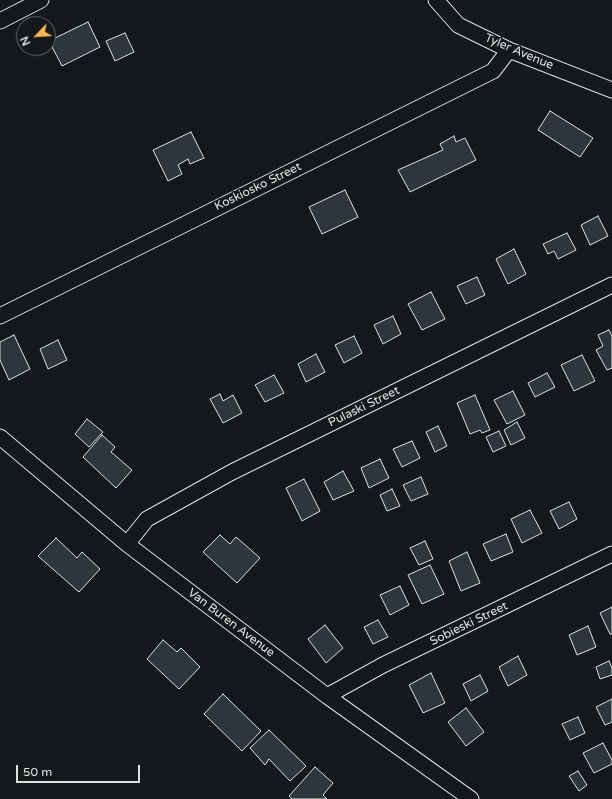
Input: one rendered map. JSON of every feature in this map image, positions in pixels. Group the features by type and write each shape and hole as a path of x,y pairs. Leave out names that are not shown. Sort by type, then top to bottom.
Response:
{"street":[{"path":"0,22 41,0"},
{"name":"Tyler Avenue","path":"436,0 458,25 509,50 612,90"},
{"name":"Koskiosko Street","path":"0,316 493,71 509,50"},
{"name":"Pulaski Street","path":"127,544 147,519 232,472 612,285"},
{"name":"Van Buren Avenue","path":"0,437 127,544 327,696 471,799"},
{"name":"Sobieski Street","path":"327,696 383,665 612,554"}],"building":[{"path":"88,22 100,47 62,66 56,54 56,38"},
{"path":"125,33 134,52 115,61 106,41"},
{"path":"550,111 593,138 580,157 538,130"},
{"path":"191,132 204,158 190,164 188,159 178,165 182,174 168,181 153,150"},
{"path":"454,136 456,142 465,138 476,160 410,192 398,170 443,150 440,144"},
{"path":"345,190 358,217 322,234 309,207"},
{"path":"598,216 608,236 590,245 581,225"},
{"path":"567,233 576,250 558,259 554,251 548,254 543,244"},
{"path":"514,249 526,274 508,284 496,259"},
{"path":"477,277 485,295 466,304 457,286"},
{"path":"431,292 445,319 422,330 408,304"},
{"path":"393,316 401,334 383,344 374,325"},
{"path":"609,330 612,336 612,368 607,370 596,350 603,346 598,335"},
{"path":"14,335 30,369 9,380 0,360 0,342"},
{"path":"354,336 362,353 344,363 335,345"},
{"path":"58,340 67,360 48,369 40,349"},
{"path":"316,354 325,372 306,382 298,364"},
{"path":"582,355 595,381 574,391 561,365"},
{"path":"547,373 555,387 535,397 528,383"},
{"path":"274,375 284,393 265,402 255,385"},
{"path":"513,391 525,415 507,424 494,400"},
{"path":"220,394 223,401 233,395 242,413 223,423 210,399"},
{"path":"475,395 490,430 482,433 480,430 470,434 457,403"},
{"path":"87,419 103,432 89,447 75,434"},
{"path":"517,422 525,438 511,445 504,430"},
{"path":"438,426 447,446 435,452 426,432"},
{"path":"499,431 506,446 493,452 486,437"},
{"path":"102,435 115,447 111,452 132,470 116,488 83,457"},
{"path":"412,441 420,458 402,467 393,449"},
{"path":"380,459 389,478 369,488 361,468"},
{"path":"343,471 354,491 333,500 324,482"},
{"path":"421,477 428,494 411,501 403,485"},
{"path":"304,479 320,511 302,521 286,488"},
{"path":"392,489 400,506 387,511 380,495"},
{"path":"569,502 577,519 559,529 550,511"},
{"path":"530,510 542,533 522,543 511,519"},
{"path":"506,534 513,552 491,561 483,544"},
{"path":"220,535 230,544 236,537 260,558 237,583 203,552"},
{"path":"56,538 77,558 82,552 100,569 79,592 38,556"},
{"path":"425,541 433,559 419,565 410,548"},
{"path":"467,552 480,583 461,591 449,561"},
{"path":"430,565 444,594 422,604 408,575"},
{"path":"400,586 409,605 390,615 380,595"},
{"path":"612,607 612,634 610,634 600,613"},
{"path":"378,620 388,637 373,644 364,627"},
{"path":"325,625 343,648 326,663 308,639"},
{"path":"588,626 596,647 577,655 569,635"},
{"path":"163,640 177,652 181,648 200,667 179,689 147,659"},
{"path":"518,656 527,675 508,686 499,667"},
{"path":"609,661 612,668 612,675 600,679 596,667"},
{"path":"431,673 445,703 423,713 409,685"},
{"path":"480,675 488,691 471,701 463,684"},
{"path":"223,694 261,731 242,751 204,714"},
{"path":"612,699 612,722 605,725 596,707"},
{"path":"466,708 484,732 466,746 448,722"},
{"path":"578,717 585,733 570,740 562,724"},
{"path":"269,730 306,766 290,781 269,759 265,765 250,748"},
{"path":"603,743 612,760 612,764 594,773 583,753"},
{"path":"315,767 333,783 323,795 327,799 292,799 289,796"},
{"path":"578,771 587,785 579,791 569,776"}]}
